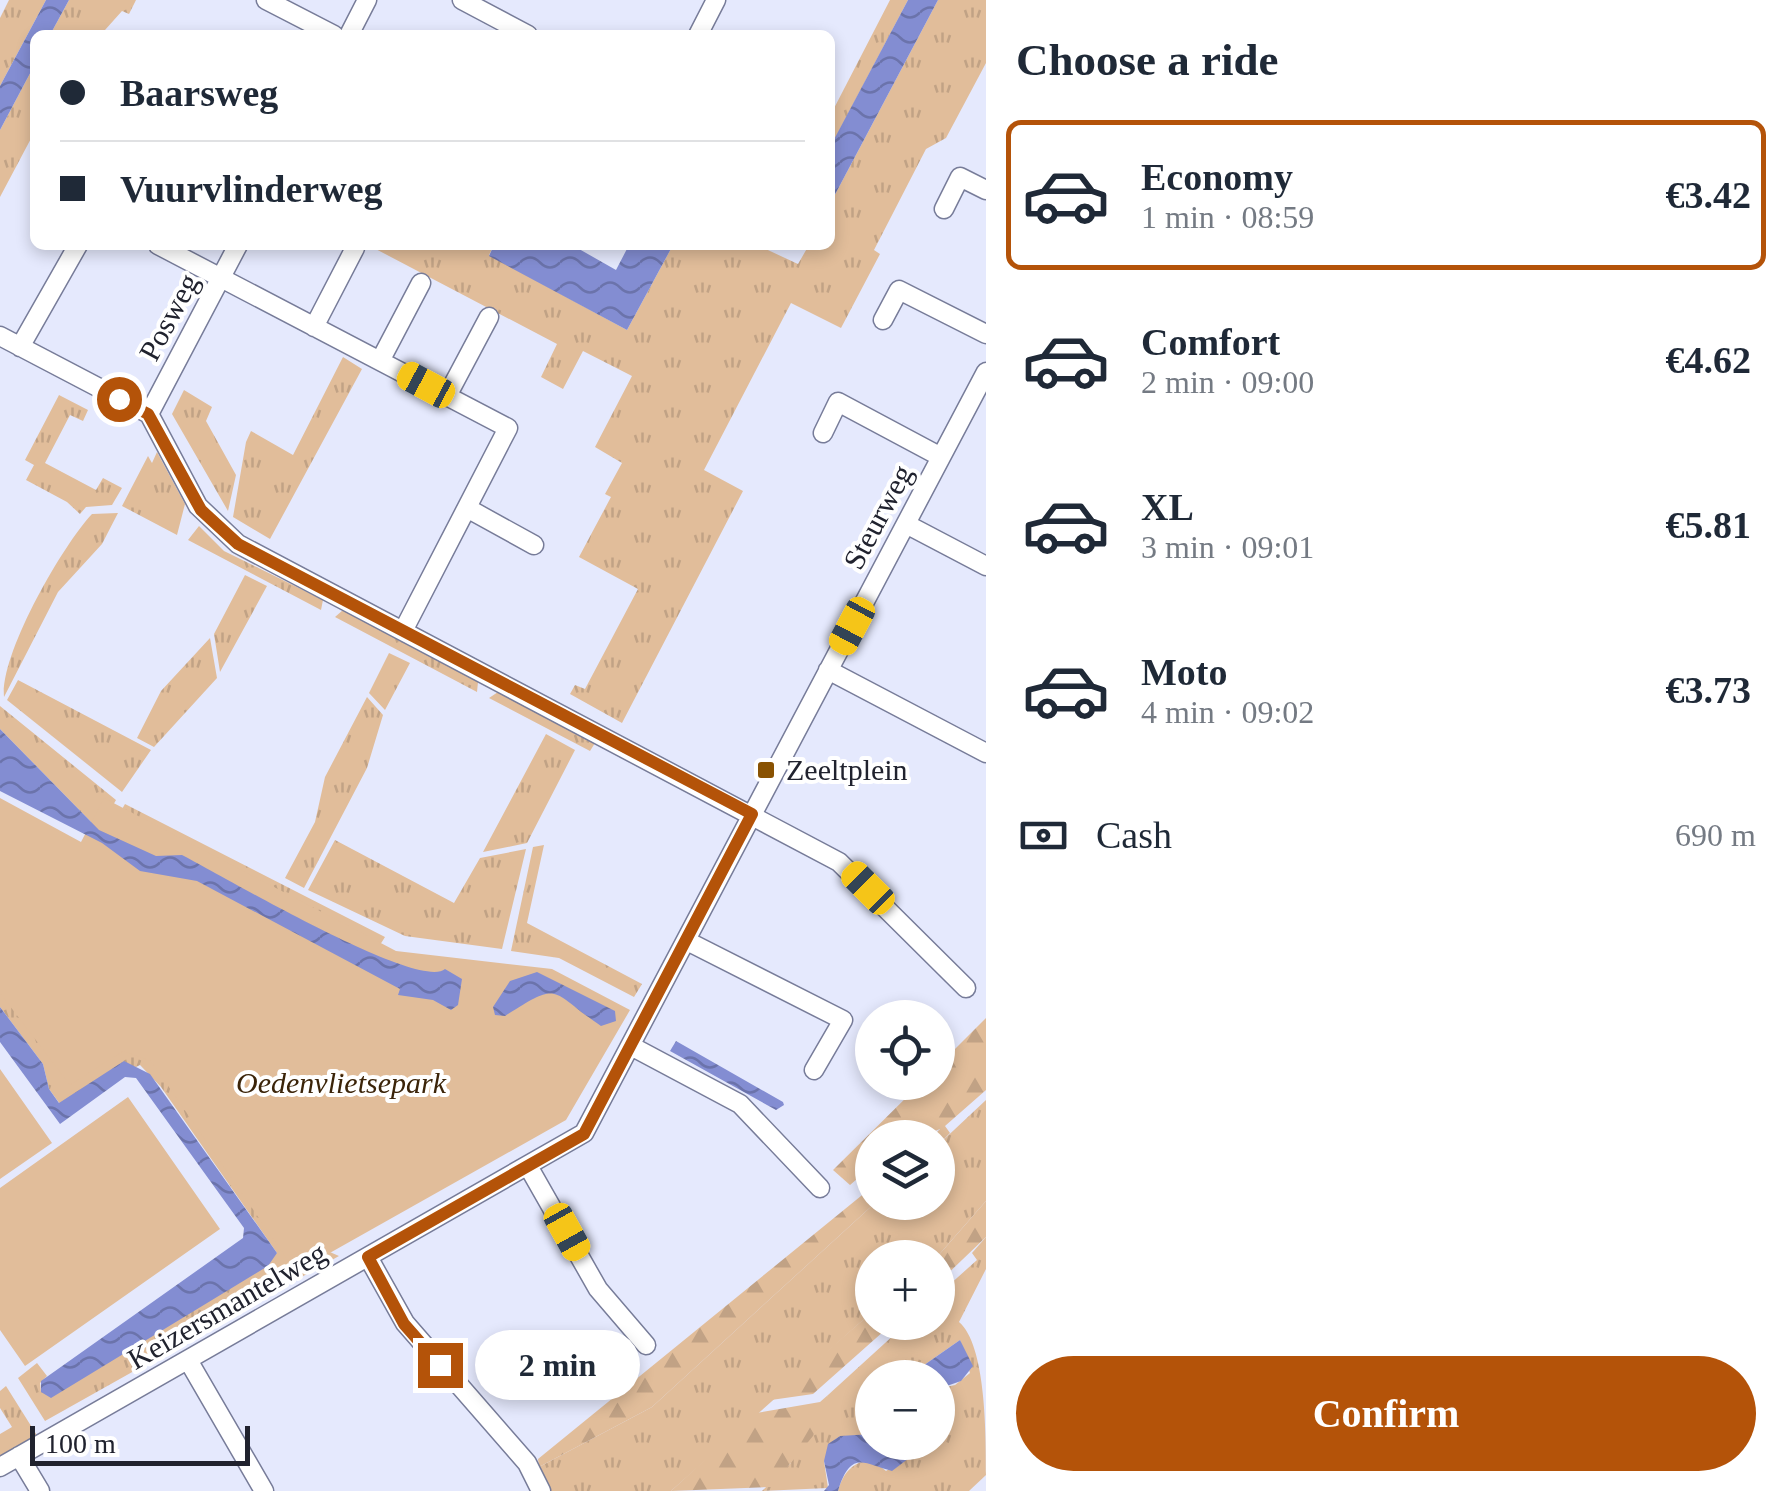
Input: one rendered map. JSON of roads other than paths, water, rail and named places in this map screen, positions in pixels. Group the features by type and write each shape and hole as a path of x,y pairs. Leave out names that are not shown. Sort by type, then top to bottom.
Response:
{"street":[{"path":"266,0 324,30"},
{"path":"351,30 367,0"},
{"path":"462,0 488,6 521,30"},
{"path":"701,30 716,0"},
{"path":"944,209 960,177 986,190"},
{"path":"20,347 75,250"},
{"path":"167,250 508,428 403,631"},
{"name":"Posweg","path":"148,414 235,250"},
{"path":"314,327 354,250"},
{"path":"380,362 421,283"},
{"path":"883,320 898,290 986,334"},
{"path":"447,396 489,317"},
{"path":"0,336 148,414 198,506 220,530 851,870 966,988"},
{"name":"Steurweg","path":"752,814 985,376"},
{"name":"Steurweg","path":"823,433 838,402 941,457"},
{"path":"466,508 534,544"},
{"path":"906,524 986,566"},
{"path":"828,670 986,753"},
{"name":"Keizersmantelweg","path":"0,1467 584,1134 752,814"},
{"path":"687,941 843,1020 814,1070"},
{"path":"631,1046 740,1104 820,1188"},
{"path":"528,1166 598,1289 646,1345"},
{"path":"368,1257 404,1324 526,1462 541,1491"},
{"path":"188,1360 264,1491"},
{"path":"19,1456 40,1491"}],"water":[{"path":"46,0 69,0 53,30 30,30 30,73 0,130 0,86"},
{"path":"908,0 938,0 835,195 835,138"},
{"path":"492,250 581,250 616,270 626,250 670,250 627,330 489,256"},
{"path":"0,729 99,830 156,856 182,855 318,928 398,964 428,972 445,969 462,979 458,1005 451,1010 433,1000 398,995 400,989 197,881 140,871 102,843 0,791"},
{"path":"537,972 615,1011 616,1021 601,1026 555,994 537,997 505,1016 495,1015 493,1007 510,981"},
{"path":"0,1007 43,1064 49,1089 59,1103 124,1061 150,1074 277,1253 268,1266 51,1398 41,1392 41,1381 243,1238 244,1228 136,1078 125,1077 60,1124 0,1042"},
{"path":"676,1041 784,1105 776,1110 670,1051"},
{"path":"960,1340 973,1366 955,1383 955,1360 931,1360"},
{"path":"855,1435 855,1460 906,1460 892,1471 866,1463 853,1464 838,1491 824,1491 829,1485 824,1461 828,1444 840,1436"}],"place":[{"name":"Zeeltplein","path":"766,770"}],"park label":[{"name":"Oedenvlietsepark","path":"341,1083"}]}
